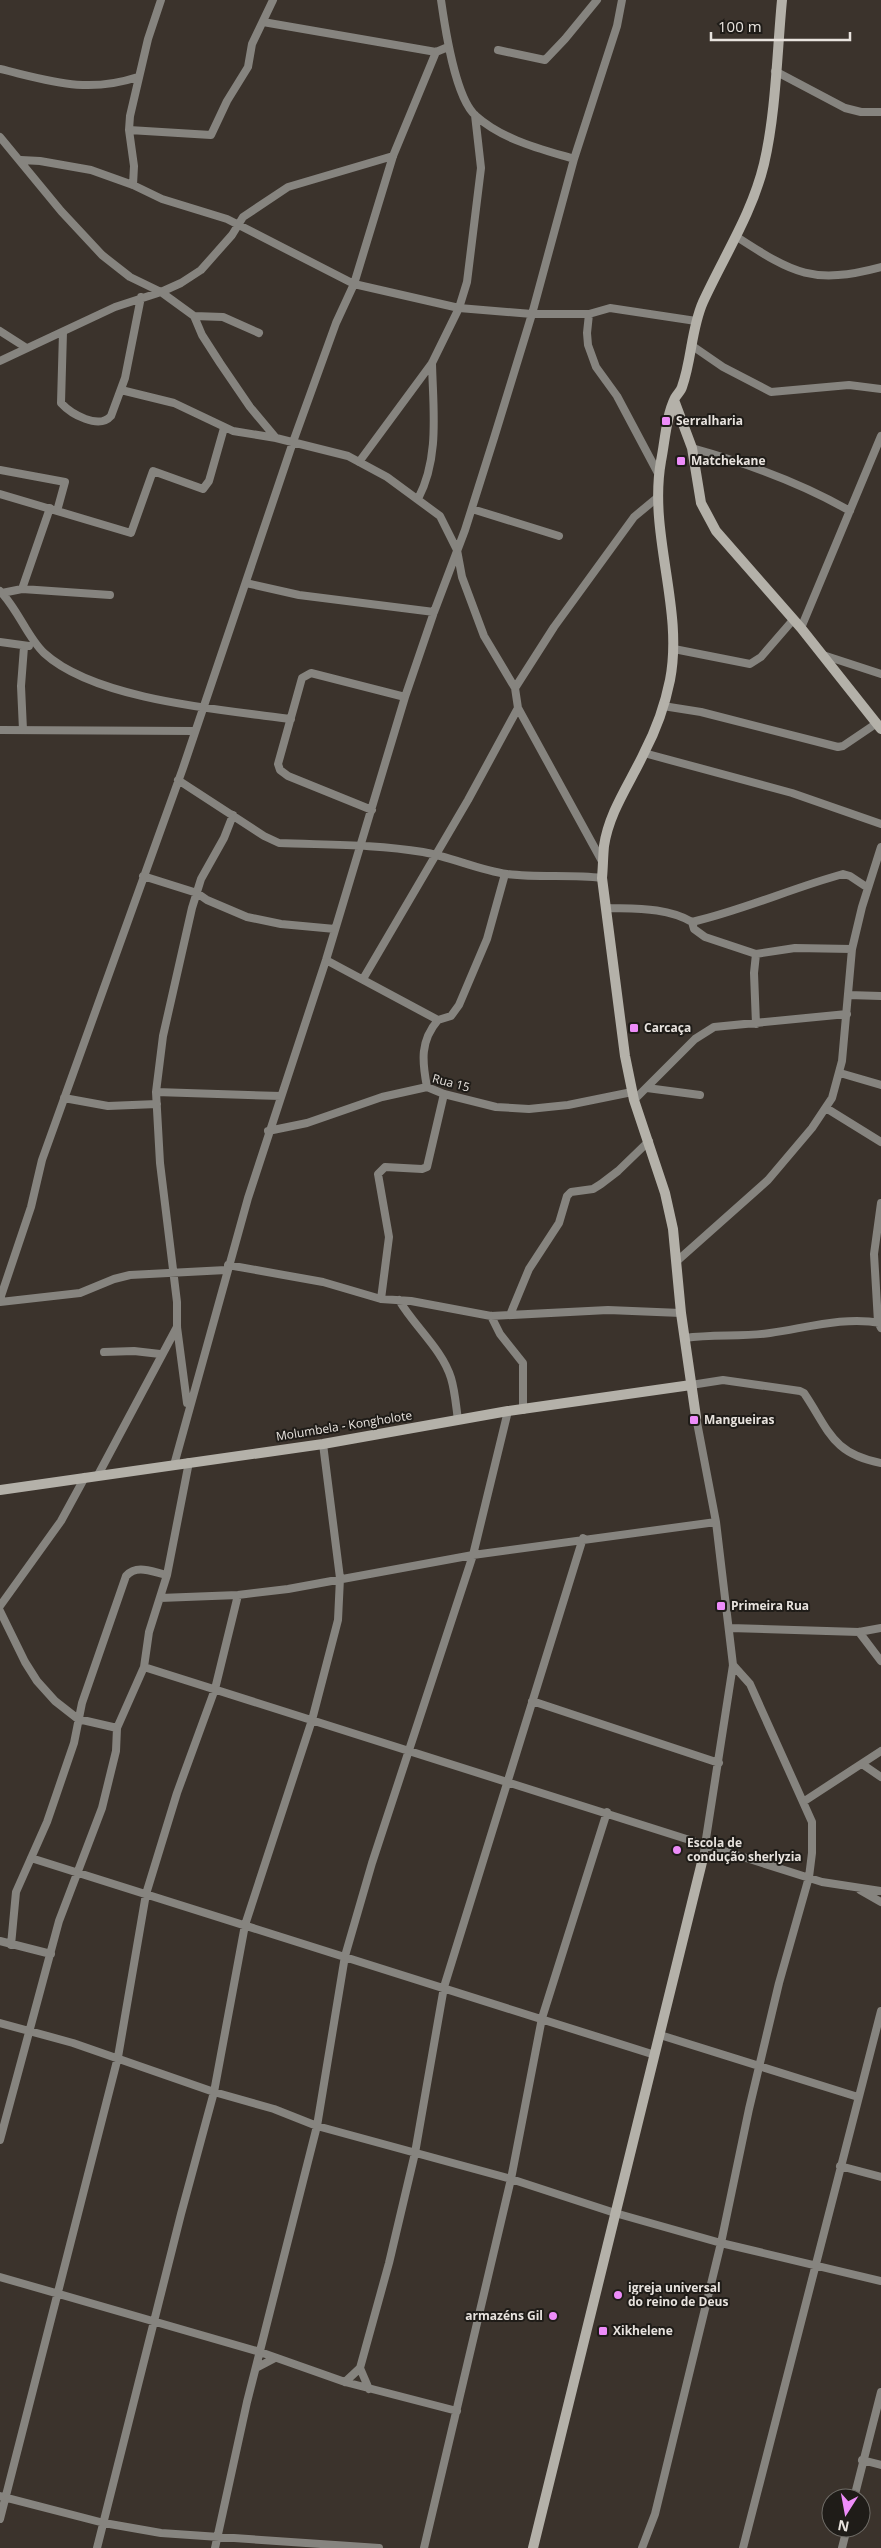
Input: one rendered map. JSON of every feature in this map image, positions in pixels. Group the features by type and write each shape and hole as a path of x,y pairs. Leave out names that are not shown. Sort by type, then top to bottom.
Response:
{"street":[{"path":"133,185 134,166 129,130 138,78 161,0"},
{"path":"129,130 211,135 227,101 248,67 252,44 273,0"},
{"path":"359,462 432,363 459,308 467,282 481,168 474,115 461,89 448,47 441,0"},
{"path":"498,50 545,60 597,0"},
{"path":"174,1465 227,1268 268,1132 326,960 405,697 472,509 532,314 574,159 617,26 622,0"},
{"path":"533,2548 706,1845 733,1664 716,1522 691,1385 681,1313 677,1261 665,1193 633,1096 624,1056 602,878 604,845 609,826 625,788 644,753 663,706 674,650 660,532 658,497 659,475 674,400 682,388 696,321 711,286 737,237 764,164 782,0"},
{"path":"263,22 436,52 448,47"},
{"path":"436,52 393,156 354,284 336,323 293,442 178,780 95,1017 42,1160 31,1207 0,1300 80,1293 114,1278 130,1275 174,1274 227,1268 299,1277 381,1299 399,1300 491,1316 608,1310 681,1313"},
{"path":"0,69 69,85 91,87 107,86 138,78"},
{"path":"775,72 845,108 861,112 881,112"},
{"path":"474,115 526,144 574,159"},
{"path":"0,137 21,160 66,217 102,255 130,277 162,292 194,316 202,335 220,363 250,407 276,438"},
{"path":"0,360 115,307 140,297 162,292 201,270 232,235 243,216 288,187 393,156"},
{"path":"21,160 40,161 91,170 133,185 162,199 239,224 354,284 459,308 532,314 589,314 610,308 696,321"},
{"path":"737,237 766,256 809,275 850,275 881,267"},
{"path":"63,332 60,400 65,408 81,417 102,422 107,420 121,390 140,297"},
{"path":"589,314 588,339 596,367 616,396 659,475"},
{"path":"194,316 224,317 260,333"},
{"path":"0,332 25,347"},
{"path":"691,345 723,367 770,392 849,385 881,389"},
{"path":"418,499 426,483 433,449 432,363"},
{"path":"121,390 174,403 224,428 276,438 348,456 387,476 440,516 457,550 462,577 484,636 515,688 518,708 603,863"},
{"path":"663,706 701,712 838,747 879,726 801,628 723,540 709,519 701,503 692,448 674,400"},
{"path":"0,494 131,533 153,471 203,489 209,481 224,428"},
{"path":"801,628 881,436"},
{"path":"692,448 749,466 822,495 850,511"},
{"path":"0,470 65,482 22,589"},
{"path":"515,688 554,627 634,517 658,497"},
{"path":"472,509 559,536"},
{"path":"246,583 299,595 434,612"},
{"path":"110,595 22,589 1,592 29,631 36,645 58,665 99,683 192,707 291,719"},
{"path":"674,650 750,664 761,658 792,620"},
{"path":"0,642 24,647 36,645"},
{"path":"24,647 21,686 24,730"},
{"path":"823,655 881,674"},
{"path":"372,810 288,776 280,770 278,764 302,678 311,673 405,697"},
{"path":"363,979 468,800 518,708"},
{"path":"0,730 195,731"},
{"path":"644,753 792,793 881,824"},
{"path":"178,780 279,843 362,845 435,854 505,874 536,876 570,874 602,878"},
{"path":"188,1408 177,1326 174,1274 160,1163 156,1092 163,1036 197,893 201,879 224,838 233,815"},
{"path":"677,1261 768,1180 812,1128 832,1098 840,1073 852,949 881,848"},
{"path":"427,1087 422,1052 426,1036 438,1020 451,1016 459,1005 487,939 505,874"},
{"path":"606,908 665,912 681,916 692,922 727,914 790,890 844,874 868,888"},
{"path":"143,876 197,893 214,904 247,916 290,925 335,929"},
{"path":"692,922 694,929 704,937 756,954 796,948 852,949"},
{"path":"756,954 754,973 756,1024"},
{"path":"326,960 438,1020"},
{"path":"848,994 881,996"},
{"path":"633,1096 647,1088 695,1039 707,1031 722,1025 756,1024 846,1014"},
{"path":"840,1073 881,1086"},
{"name":"Rua 15","path":"268,1132 308,1123 382,1097 427,1087 444,1094 496,1108 568,1105 633,1096"},
{"path":"647,1088 700,1095"},
{"path":"156,1092 281,1096"},
{"path":"381,1299 389,1237 378,1174 385,1167 422,1169 427,1167 444,1094"},
{"path":"64,1098 108,1106 157,1104"},
{"path":"826,1108 881,1142"},
{"path":"510,1315 529,1270 559,1223 567,1196 571,1192 593,1189 601,1184 618,1171 649,1141"},
{"path":"685,1338 708,1335 771,1333 826,1323 880,1324 874,1254 881,1203"},
{"path":"399,1300 408,1316 439,1356 450,1377 458,1420"},
{"path":"491,1316 500,1334 523,1363 522,1410"},
{"path":"98,1475 160,1354 177,1326"},
{"path":"104,1352 134,1351 160,1354"},
{"path":"691,1385 723,1380 800,1391 804,1394 836,1444 850,1454 881,1463"},
{"name":"Molumbela - Kongholote","path":"0,1490 323,1444 508,1411 691,1385"},
{"path":"215,2548 256,2368 317,2126 345,1956 408,1750 473,1555 508,1411"},
{"path":"97,2548 153,2322 214,2092 245,1925 312,1720 338,1620 340,1578 323,1444"},
{"path":"1,2135 60,1922 107,1789 116,1752 117,1728 144,1667 149,1632 167,1575 189,1462"},
{"path":"0,1606 61,1521 85,1477"},
{"path":"160,1598 288,1589 473,1555 583,1538 716,1522"},
{"path":"345,2382 360,2368 415,2153 444,1987 583,1538"},
{"path":"11,1944 16,1892 47,1822 74,1743 78,1720 126,1576 132,1570 138,1569 167,1575"},
{"path":"0,2519 3,2497 118,2058 146,1894 176,1793 215,1689 238,1594"},
{"path":"0,1611 37,1681 55,1701 78,1720 117,1728"},
{"path":"730,1628 859,1632 881,1628"},
{"path":"859,1632 881,1661"},
{"path":"642,2548 655,2514 721,2243 759,2066 779,1983 809,1877 814,1838 812,1822 750,1684 733,1664"},
{"path":"144,1667 809,1877 856,1888 881,1891"},
{"path":"532,1701 719,1763"},
{"path":"803,1802 881,1751"},
{"path":"862,1764 881,1777"},
{"path":"424,2548 511,2179 542,2018 607,1812"},
{"path":"31,1858 655,2055"},
{"path":"856,1888 881,1902"},
{"path":"0,1941 51,1954"},
{"path":"743,2548 881,2011"},
{"path":"0,2023 118,2058 214,2092 274,2109 317,2126 511,2179 615,2213 721,2243 881,2281"},
{"path":"660,2035 858,2098"},
{"path":"840,2166 881,2177"},
{"path":"0,2277 56,2291 153,2322 260,2352 345,2382 457,2411"},
{"path":"256,2368 275,2358"},
{"path":"360,2368 369,2389"},
{"path":"856,2488 881,2392"},
{"path":"862,2460 881,2465"},
{"path":"3,2497 104,2523 161,2532 379,2548"}],"place":[{"name":"Serralharia","path":"666,421"},
{"name":"Matchekane","path":"681,461"},
{"name":"Carcaça","path":"634,1028"},
{"name":"Mangueiras","path":"694,1420"},
{"name":"Primeira Rua","path":"721,1606"},
{"name":"Escola de condução sherlyzia","path":"677,1850"},
{"name":"igreja universal do reino de Deus","path":"618,2295"},
{"name":"armazéns Gil","path":"553,2316"},
{"name":"Xikhelene","path":"603,2331"}]}
